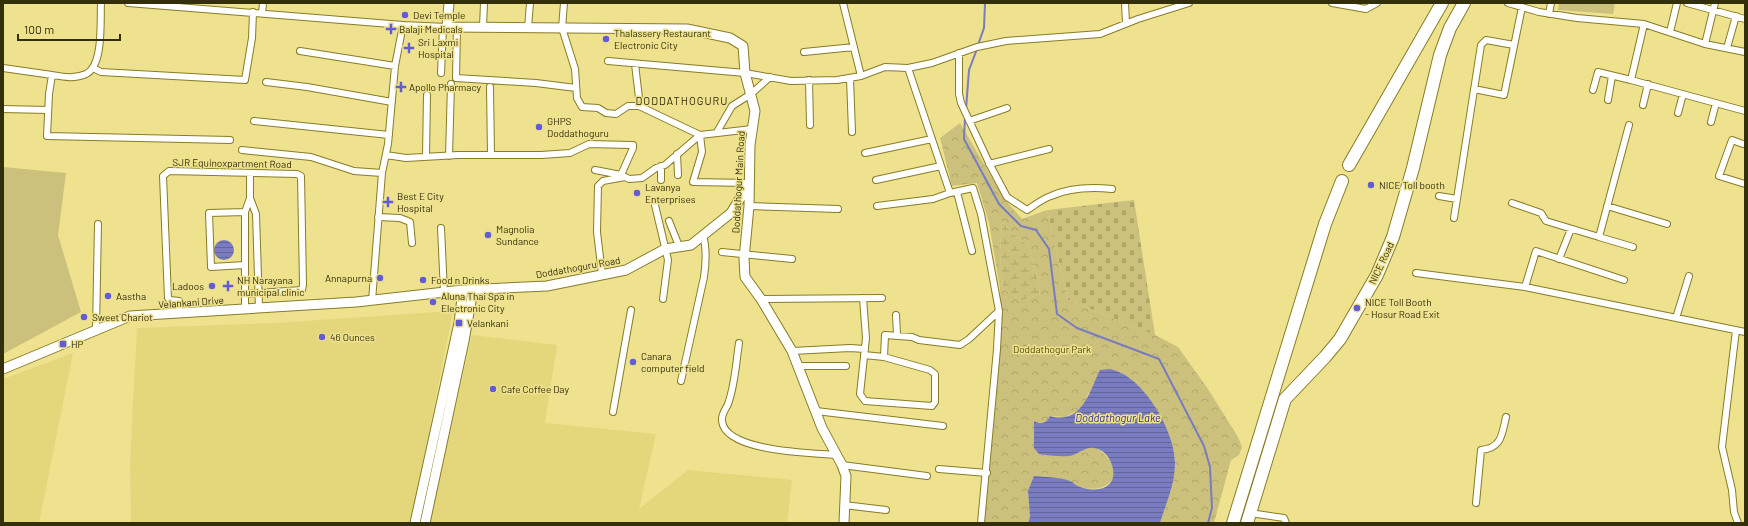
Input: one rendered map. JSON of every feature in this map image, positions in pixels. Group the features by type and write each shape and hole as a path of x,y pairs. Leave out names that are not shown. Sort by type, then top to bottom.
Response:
{"highway":[{"path":"1349,165 1442,3"},
{"name":"NICE Road","path":"1248,518 1285,399 1340,339 1377,275 1393,237 1408,187 1440,55 1450,28 1464,3"},
{"path":"1233,523 1325,224 1342,181"}],"street":[{"path":"3,68 69,78 87,73 93,68 100,45 101,3"},
{"path":"128,3 204,6 262,13 445,27"},
{"path":"262,13 263,3"},
{"path":"441,73 445,27 449,3"},
{"path":"483,27 484,3"},
{"path":"528,28 530,3"},
{"path":"564,3 562,28 575,69 577,98 582,107 598,108 606,112 616,114 628,106 639,106 700,135"},
{"path":"843,3 861,76"},
{"path":"1125,3 1126,23"},
{"path":"608,61 756,74 791,81 850,78 861,76 885,67 908,68 932,63 976,47 1006,41 1100,34 1126,23 1189,3"},
{"path":"1332,3 1366,9 1377,3"},
{"path":"1508,3 1549,14 1644,24 1705,44 1745,52"},
{"path":"1549,14 1551,3"},
{"path":"1670,32 1677,3"},
{"path":"1687,3 1715,6 1745,19"},
{"path":"1705,44 1715,6"},
{"path":"1474,89 1504,95 1522,7"},
{"path":"93,68 101,72 245,80 252,38 253,12"},
{"path":"1727,48 1736,16"},
{"path":"1631,80 1644,24"},
{"path":"372,301 382,173 389,135 395,66 404,25"},
{"name":"Doddathogur Main Road","path":"445,27 687,29 730,38 743,46 745,73 755,111 750,145 749,206 744,254 745,277 761,299 792,351 822,428 842,465 846,476 844,523"},
{"path":"457,27 456,78 576,88"},
{"path":"1454,218 1481,45 1486,40 1514,45"},
{"path":"804,52 854,47"},
{"path":"300,51 395,66"},
{"path":"959,53 959,94 961,103 989,164 1007,197 1027,210 1051,196 1063,192 1094,188 1112,189"},
{"path":"635,64 639,98"},
{"path":"908,68 941,166 954,192 972,251"},
{"path":"1593,90 1598,72 1648,84 1745,111"},
{"path":"52,76 47,136 230,140"},
{"path":"1608,100 1612,76"},
{"path":"717,132 732,106 751,94 770,77"},
{"path":"850,78 852,132"},
{"path":"809,80 810,125"},
{"path":"266,82 307,87 392,102"},
{"path":"448,156 451,84"},
{"path":"1642,105 1648,84"},
{"path":"490,87 491,155"},
{"path":"1678,113 1683,94"},
{"path":"426,157 427,95"},
{"path":"1711,122 1716,103"},
{"path":"969,120 1007,108"},
{"path":"3,109 48,110"},
{"path":"254,121 389,135"},
{"path":"1599,237 1629,125"},
{"path":"595,170 636,179 642,178 656,168 665,165 700,135 752,129"},
{"path":"700,135 702,152 693,182 749,183"},
{"path":"866,153 932,139"},
{"path":"1743,144 1732,140 1719,176 1745,184"},
{"path":"386,155 406,158 570,153 589,144 633,145 623,176"},
{"path":"989,164 1049,149"},
{"path":"242,150 311,157 354,171 382,173"},
{"path":"677,154 678,175"},
{"path":"661,166 661,180"},
{"path":"876,180 941,166"},
{"name":"SJR Equinoxpartment Road","path":"179,313 179,301 170,300 168,298 162,176 169,171 297,174 301,176 302,290 258,293"},
{"path":"245,308 245,212 250,198 250,174"},
{"path":"602,274 597,232 598,186 603,181 623,176"},
{"name":"Doddathoguru Road","path":"468,290 547,286 626,270 665,249 691,245 731,213 749,183"},
{"path":"877,206 933,199 973,188 981,214 998,311 998,349 981,523"},
{"path":"1439,196 1456,199"},
{"path":"250,198 256,214 259,308"},
{"path":"1512,203 1541,213 1546,221 1633,247"},
{"path":"655,205 668,260 664,299"},
{"path":"749,206 838,209"},
{"path":"1608,206 1667,224"},
{"path":"244,266 211,267 209,213 245,212"},
{"path":"378,217 400,218 410,222 412,243"},
{"path":"669,221 679,246"},
{"path":"96,330 98,224"},
{"path":"441,228 444,292"},
{"path":"1560,259 1571,229"},
{"path":"681,381 704,277 706,255 703,235"},
{"path":"245,250 258,250"},
{"path":"1525,287 1536,251 1624,280"},
{"path":"722,252 792,259"},
{"path":"1416,274 1525,287 1745,332"},
{"path":"1676,318 1689,276"},
{"path":"415,523 459,323 468,290"},
{"path":"425,523 464,341 468,290"},
{"name":"Velankani Drive","path":"3,369 130,316 372,301 468,290"},
{"path":"244,294 258,293"},
{"path":"792,351 850,348 864,352 884,357 930,370 934,374 935,402 932,406 865,401 860,394 864,352 863,298"},
{"path":"761,299 882,298"},
{"path":"613,412 631,310"},
{"path":"884,357 885,335 912,337 918,340 960,345 969,340 998,311"},
{"path":"896,315 897,335"},
{"path":"1736,330 1722,447 1732,490 1734,512 1738,523"},
{"path":"739,343 729,401 722,418 724,428 728,433 760,447 837,455"},
{"path":"797,366 846,366"},
{"path":"816,411 943,426"},
{"path":"1476,503 1481,450 1497,445 1502,436 1506,417"},
{"path":"842,465 927,476"},
{"path":"939,469 987,473"},
{"path":"844,505 886,510"},
{"path":"1248,518 1284,518 1286,523"}],"shaded area":[{"name":"Velankani","path":"453,311 411,523 131,523 130,463 137,328 275,323"},
{"path":"472,335 557,345 545,423 656,434 639,509 688,470 792,480 787,523 430,523"},
{"path":"73,353 39,523 3,523 3,379"}],"green space":[{"path":"1559,3 1615,3 1613,14 1558,10"},
{"name":"Doddathogur Park","path":"960,123 1005,200 1022,219 1047,210 1068,300 1155,335 1178,347 1208,389 1238,437 1242,447 1239,455 1231,460 1214,523 1160,523 1170,494 1175,471 1174,451 1170,436 1164,421 1145,393 1122,373 1110,369 1088,394 1085,403 1079,410 1065,417 1050,416 1048,420 1043,423 1034,422 1063,456 1071,455 1089,447 1094,447 1099,450 1112,464 1114,472 1112,479 1107,484 1099,488 1090,489 1080,487 1070,481 1028,491 1030,517 1028,523 984,523 996,398 1001,318 1000,289 989,223 977,183 952,186 940,138","holes":["1002,221 1013,234 1028,245 1037,275 1040,294 1021,301 1003,289 1000,252"]},
{"path":"3,167 66,173 58,235 81,312 3,354"},
{"path":"1134,200 1155,335 1068,300 1047,210"},
{"path":"1002,221 1013,234 1028,245 1037,275 1040,294 1021,301 1003,289 1000,252"}],"water":[{"path":"224,240 231,243 234,250 231,257 224,260 217,257 214,250 217,243"},
{"name":"Doddathogur Lake","path":"1110,369 1122,373 1145,393 1164,421 1170,436 1174,451 1175,471 1170,494 1160,523 1028,523 1030,517 1028,491 1034,476 1052,477 1071,481 1085,489 1099,489 1111,482 1113,468 1107,455 1101,450 1091,448 1069,456 1061,456 1039,454 1034,448 1034,421 1044,423 1050,416 1061,418 1070,416 1083,405 1100,370"}],"waterway":[{"path":"978,45 984,28 985,3"},
{"path":"966,109 969,70 977,49"},
{"path":"965,117 964,139 999,204 1021,226 1036,230 1049,249 1057,314 1077,328 1159,359 1204,446 1210,467 1212,508 1208,523"}],"place":[{"name":"Devi Temple","path":"405,15"},
{"name":"Balaji Medicals","path":"391,29"},
{"name":"Thalassery Restaurant Electronic City","path":"606,39"},
{"name":"Sri Laxmi Hospital","path":"409,48"},
{"name":"Apollo Pharmacy","path":"401,87"},
{"name":"GHPS Doddathoguru","path":"539,127"},
{"name":"NICE Toll booth","path":"1371,185"},
{"name":"Lavanya Enterprises","path":"637,193"},
{"name":"Best E City Hospital","path":"388,202"},
{"name":"Magnolia Sundance","path":"488,235"},
{"name":"Annapurna","path":"380,278"},
{"name":"Food n Drinks","path":"423,280"},
{"name":"Ladoos","path":"212,286"},
{"name":"NH Narayana municipal clinic","path":"228,286"},
{"name":"Aastha","path":"108,296"},
{"name":"Aluna Thai Spa in Electronic City","path":"433,302"},
{"name":"NICE Toll Booth - Hosur Road Exit","path":"1357,308"},
{"name":"Sweet Chariot","path":"84,317"},
{"name":"Velankani","path":"459,323"},
{"name":"46 Ounces","path":"322,337"},
{"name":"HP","path":"63,344"},
{"name":"Canara computer field","path":"633,362"},
{"name":"Cafe Coffee Day","path":"493,389"}],"district":[{"name":"DODDATHOGURU","path":"682,101"}]}
